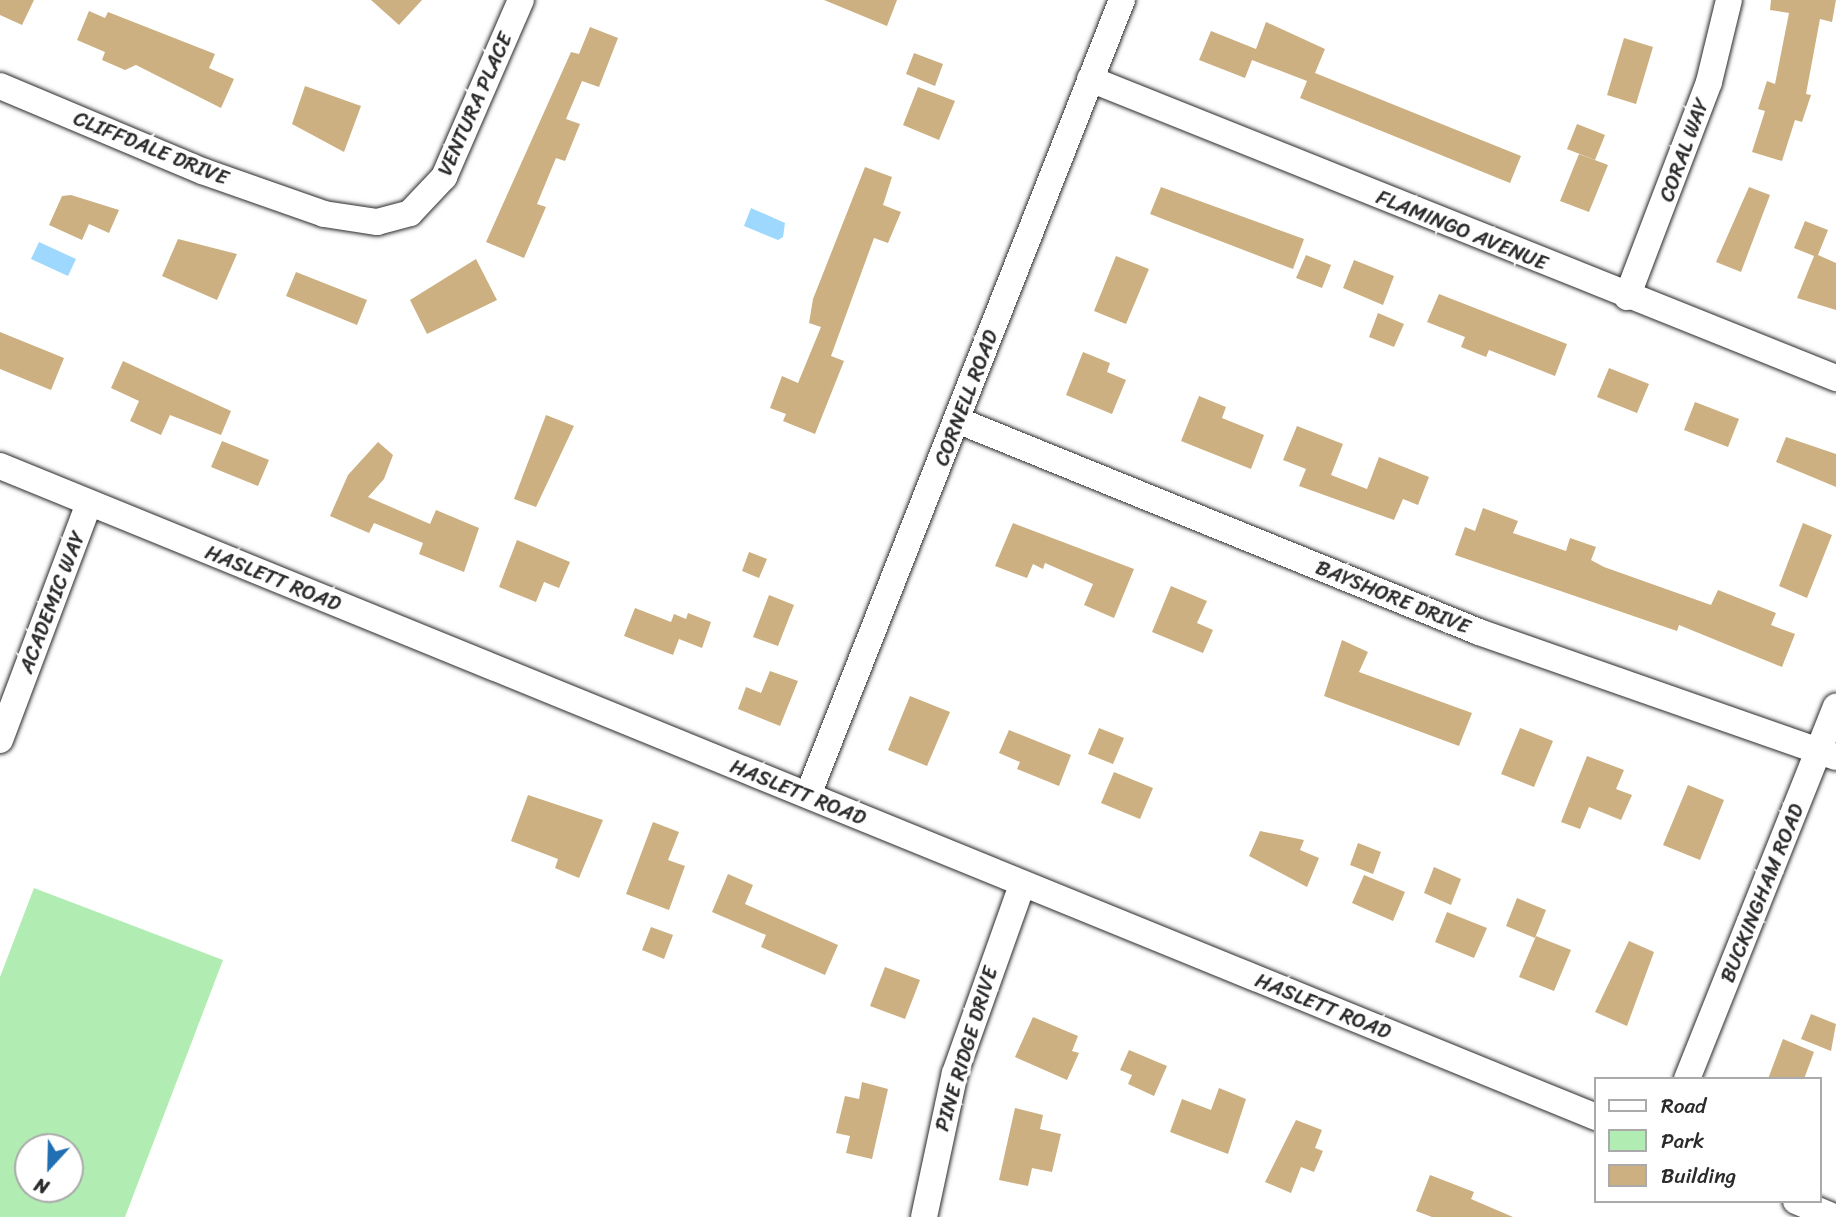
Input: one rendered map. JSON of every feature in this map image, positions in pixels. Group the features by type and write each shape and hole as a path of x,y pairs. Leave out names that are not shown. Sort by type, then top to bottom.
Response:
{"street":[{"name":"VENTURA PLACE","path":"303,207 377,222 410,213 423,202 452,163 521,0"},
{"name":"CORNELL ROAD","path":"808,795 1122,0"},
{"name":"CORAL WAY","path":"1627,297 1709,82 1729,0"},
{"name":"FLAMINGO AVENUE","path":"1090,79 1836,379"},
{"name":"CLIFFDALE DRIVE","path":"0,86 303,207"},
{"name":"BAYSHORE DRIVE","path":"957,420 1479,632 1828,754"},
{"name":"HASLETT ROAD","path":"0,466 1594,1116"},
{"name":"ACADEMIC WAY","path":"0,740 89,503"},
{"name":"BUCKINGHAM ROAD","path":"1688,1077 1828,754 1836,707"},
{"name":"PINE RIDGE DRIVE","path":"924,1217 956,1073 1022,885"},
{"path":"1801,1203 1834,1217"}],"green space":[{"path":"34,888 223,960 125,1217 0,1217 0,977"}],"water":[{"path":"751,208 785,223 783,237 778,240 744,226"},
{"path":"39,242 76,259 68,276 31,259"}],"building":[{"path":"0,0 34,0 22,25 0,15"},
{"path":"371,0 422,0 399,25"},
{"path":"824,0 897,0 887,26"},
{"path":"1771,0 1836,0 1832,22 1820,19 1806,94 1811,95 1802,122 1795,120 1782,161 1752,152 1765,111 1758,109 1767,81 1775,84 1789,13 1770,10"},
{"path":"89,11 105,18 108,12 215,54 209,68 234,79 221,108 136,65 125,70 102,60 105,52 77,40"},
{"path":"1266,22 1325,49 1315,73 1521,156 1510,183 1300,98 1307,81 1252,60 1245,78 1199,60 1211,31 1256,49"},
{"path":"590,27 618,38 599,87 582,81 566,119 580,124 565,161 556,158 537,204 546,207 524,258 486,242 571,52 579,54"},
{"path":"1624,38 1653,47 1636,104 1607,95"},
{"path":"914,53 943,64 935,86 906,74"},
{"path":"305,86 361,106 344,152 292,124"},
{"path":"918,87 955,101 939,140 903,125"},
{"path":"1577,124 1605,135 1595,160 1567,149"},
{"path":"1579,154 1608,165 1589,212 1560,201"},
{"path":"865,167 892,177 883,205 901,212 888,243 874,238 831,356 844,361 815,434 783,421 786,414 770,408 782,376 798,383 821,327 809,323 813,299"},
{"path":"1161,187 1304,239 1293,269 1150,214"},
{"path":"1749,187 1770,195 1741,272 1716,262"},
{"path":"71,195 119,210 109,233 89,224 82,240 49,225 62,196"},
{"path":"1805,221 1828,230 1818,255 1836,263 1836,310 1797,298 1814,256 1794,248"},
{"path":"178,239 237,254 217,300 162,276"},
{"path":"1306,255 1331,265 1322,288 1296,278"},
{"path":"1116,256 1149,269 1126,324 1094,311"},
{"path":"476,259 497,300 427,334 410,300"},
{"path":"1354,260 1394,276 1383,305 1343,288"},
{"path":"296,272 367,300 357,325 286,296"},
{"path":"1439,294 1567,344 1555,376 1489,350 1486,357 1461,347 1465,337 1427,322"},
{"path":"1378,313 1404,324 1394,347 1369,337"},
{"path":"0,332 64,358 51,390 0,369"},
{"path":"1083,352 1110,363 1107,372 1126,380 1112,414 1066,395"},
{"path":"123,361 231,411 221,435 170,415 161,435 130,421 139,401 111,388"},
{"path":"1609,368 1649,384 1637,413 1597,397"},
{"path":"1199,396 1226,407 1222,418 1264,435 1251,469 1181,441"},
{"path":"1695,402 1739,419 1728,447 1684,430"},
{"path":"546,415 574,426 536,507 514,499"},
{"path":"1297,426 1343,444 1331,475 1367,489 1379,457 1429,477 1418,505 1403,499 1394,520 1299,486 1306,469 1283,460"},
{"path":"1786,437 1836,454 1836,487 1776,462"},
{"path":"222,441 269,460 258,486 211,467"},
{"path":"378,442 393,455 384,479 368,497 430,524 436,510 479,528 464,572 419,554 423,543 374,523 369,533 330,516 348,475"},
{"path":"1483,508 1518,521 1513,533 1566,551 1570,538 1596,547 1591,560 1604,567 1711,605 1718,590 1776,613 1771,625 1795,634 1782,667 1679,625 1677,631 1455,555 1465,527 1475,531"},
{"path":"1013,523 1134,569 1114,618 1084,605 1093,584 1045,563 1043,569 1033,564 1027,578 995,566"},
{"path":"1803,523 1832,535 1807,598 1779,586"},
{"path":"517,540 570,562 559,588 544,582 536,602 499,587"},
{"path":"749,552 767,559 759,578 742,571"},
{"path":"1171,586 1207,601 1197,623 1213,630 1203,653 1152,632"},
{"path":"769,595 794,605 778,646 753,637"},
{"path":"635,608 671,622 674,614 686,619 688,613 711,622 702,648 679,639 673,655 624,636"},
{"path":"1342,640 1368,652 1359,672 1472,713 1459,746 1324,696"},
{"path":"770,671 798,681 780,726 738,709 746,687 761,693"},
{"path":"910,696 950,712 927,766 888,750"},
{"path":"1099,728 1124,738 1113,764 1088,754"},
{"path":"1520,728 1553,741 1534,787 1501,774"},
{"path":"1009,730 1071,755 1059,786 1017,769 1020,762 999,753"},
{"path":"1587,756 1624,770 1616,789 1632,795 1621,820 1589,807 1580,829 1561,822"},
{"path":"1114,772 1153,788 1140,819 1101,803"},
{"path":"1688,785 1724,800 1700,860 1663,845"},
{"path":"528,795 603,820 579,878 555,868 558,859 511,841"},
{"path":"653,822 679,832 668,860 685,866 669,910 626,894"},
{"path":"1260,831 1304,840 1300,850 1319,858 1307,887 1249,856"},
{"path":"1358,843 1381,852 1373,874 1350,865"},
{"path":"1434,867 1461,879 1451,905 1424,893"},
{"path":"728,874 753,885 745,904 838,945 825,975 761,947 766,935 712,912"},
{"path":"1364,875 1405,892 1393,921 1352,903"},
{"path":"1517,898 1546,910 1535,938 1506,926"},
{"path":"1447,912 1487,928 1474,958 1435,942"},
{"path":"651,927 673,935 664,959 642,950"},
{"path":"1536,936 1571,950 1554,991 1519,977"},
{"path":"1629,941 1654,952 1627,1026 1595,1012"},
{"path":"885,967 920,980 905,1019 870,1006"},
{"path":"1811,1014 1836,1024 1831,1051 1801,1039"},
{"path":"1033,1017 1078,1036 1072,1051 1079,1053 1067,1080 1015,1057"},
{"path":"1783,1039 1814,1052 1805,1077 1769,1077"},
{"path":"1129,1050 1167,1066 1154,1096 1128,1084 1132,1075 1120,1070"},
{"path":"862,1082 888,1089 872,1159 846,1153 850,1136 836,1133 845,1096 859,1099"},
{"path":"1219,1088 1246,1099 1228,1154 1170,1132 1182,1099 1211,1110"},
{"path":"1015,1108 1043,1115 1040,1129 1061,1134 1052,1172 1032,1168 1028,1186 999,1180"},
{"path":"1296,1120 1322,1130 1315,1148 1323,1151 1314,1172 1301,1167 1291,1193 1265,1182"},
{"path":"1430,1175 1474,1192 1471,1199 1513,1217 1432,1217 1416,1211"}]}
